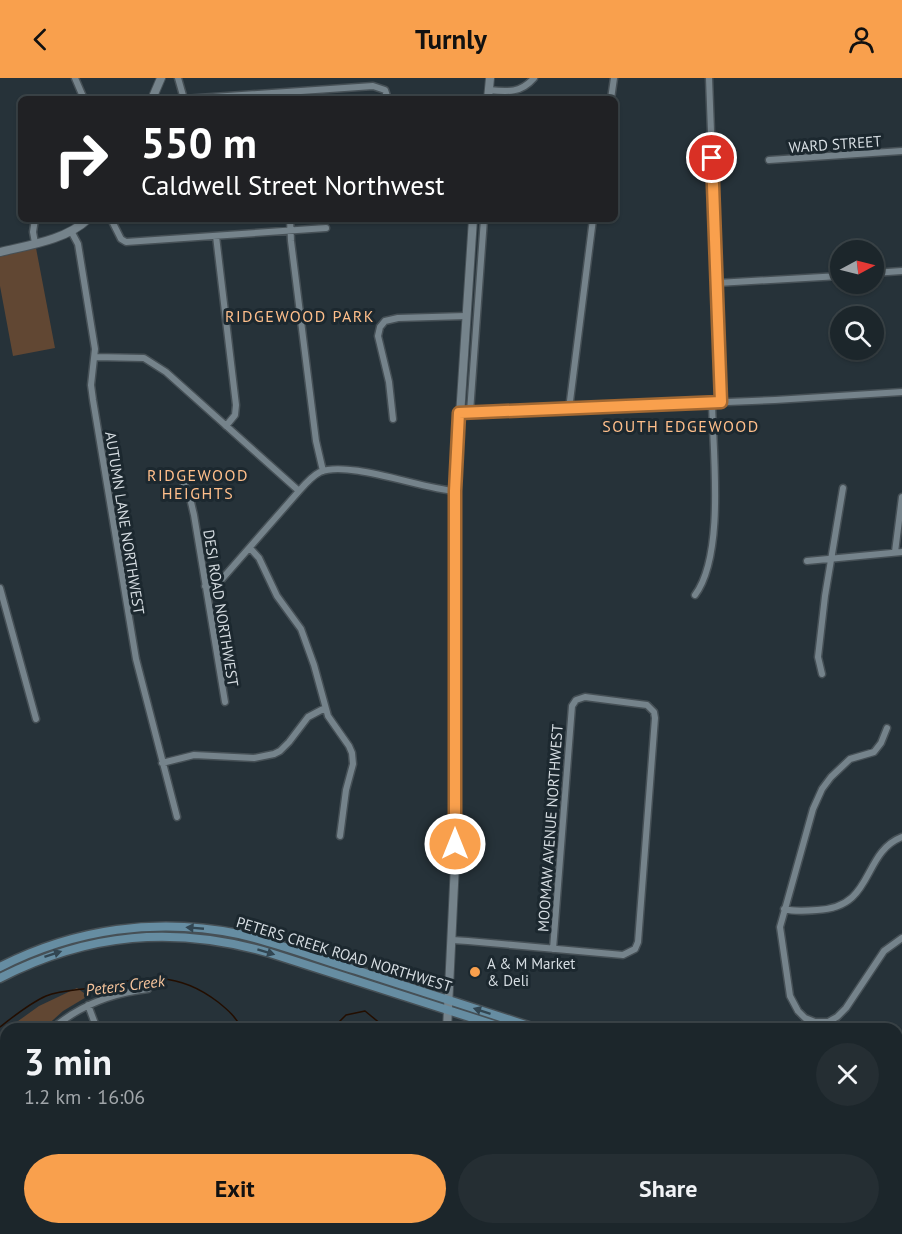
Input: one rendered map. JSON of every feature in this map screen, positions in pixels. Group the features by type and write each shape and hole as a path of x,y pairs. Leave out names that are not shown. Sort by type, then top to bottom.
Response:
{"main road":[{"name":"PETERS CREEK ROAD NORTHWEST","path":"0,967 44,948 84,935 125,928 184,927 218,930 261,940 519,1023"},
{"name":"PETERS CREEK ROAD NORTHWEST","path":"0,978 45,957 93,943 135,937 179,936 219,940 247,946 488,1023"}],"street":[{"path":"75,78 83,96"},
{"path":"153,96 161,78"},
{"path":"178,78 183,96"},
{"path":"490,78 488,95 520,90 534,78"},
{"path":"611,96 614,78"},
{"path":"709,78 721,402"},
{"path":"228,96 373,86 385,90 387,96"},
{"name":"WARD STREET","path":"769,160 902,151"},
{"path":"35,222 35,243"},
{"path":"0,252 71,231 84,222"},
{"path":"112,222 121,239 126,242 326,228"},
{"path":"290,222 316,441 323,471"},
{"path":"447,1023 455,864 455,491 473,222"},
{"path":"470,412 484,222"},
{"path":"569,409 592,222"},
{"name":"AUTUMN LANE NORTHWEST","path":"71,231 78,244 95,357 92,378 93,400 132,640 141,686 177,817"},
{"path":"216,236 236,405 235,416 226,426"},
{"path":"884,272 902,271"},
{"path":"717,284 830,277"},
{"path":"393,419 389,382 378,336 380,327 389,320 466,316"},
{"path":"95,357 137,357 149,360 166,372 299,491"},
{"path":"459,413 712,403 902,392"},
{"path":"695,595 704,578 714,545 712,403"},
{"path":"205,586 217,584 312,477 323,471 338,469 360,472 455,491"},
{"name":"DESI ROAD NORTHWEST","path":"184,484 192,507 225,702"},
{"path":"822,674 818,657 828,568 843,488"},
{"path":"807,561 898,552 902,497"},
{"path":"250,548 259,558 277,597 301,629 314,665 325,708 332,723 350,746 353,757 340,836"},
{"path":"0,588 36,719"},
{"name":"MOOMAW AVENUE NORTHWEST","path":"585,697 647,705 655,716 654,747 638,942 633,951 623,955 553,949 572,709 576,700 585,697"},
{"path":"162,763 194,755 254,758 274,754 289,742 308,717 325,708"},
{"path":"887,728 881,743 874,752 855,757 840,767 819,794 784,909 780,927 790,996 801,1016 815,1022 834,1019 843,1012 884,951 902,938"},
{"path":"784,909 826,910 847,902 857,892 885,848 902,837"},
{"path":"452,940 553,949"},
{"path":"59,1023 88,1005 119,994 148,990"},
{"path":"88,1005 95,1023"}],"shaded area":[{"path":"36,248 55,348 13,356 0,286 0,255"},
{"path":"77,988 88,996 63,1011 50,1023 15,1023 39,1006"}],"waterway":[{"name":"Peters Creek","path":"5,1023 28,1006 51,994 157,978 187,984 202,991 218,1002 238,1023"},
{"name":"Peters Creek","path":"338,1023 346,1015 365,1011 380,1023"}],"place":[{"name":"A & M Market & Deli","path":"475,972"}],"district":[{"name":"RIDGEWOOD PARK","path":"300,316"},
{"name":"SOUTH EDGEWOOD","path":"681,426"},
{"name":"RIDGEWOOD HEIGHTS","path":"198,484"}],"route":[{"path":"455,844 455,491 459,413 721,402 712,158"}]}
